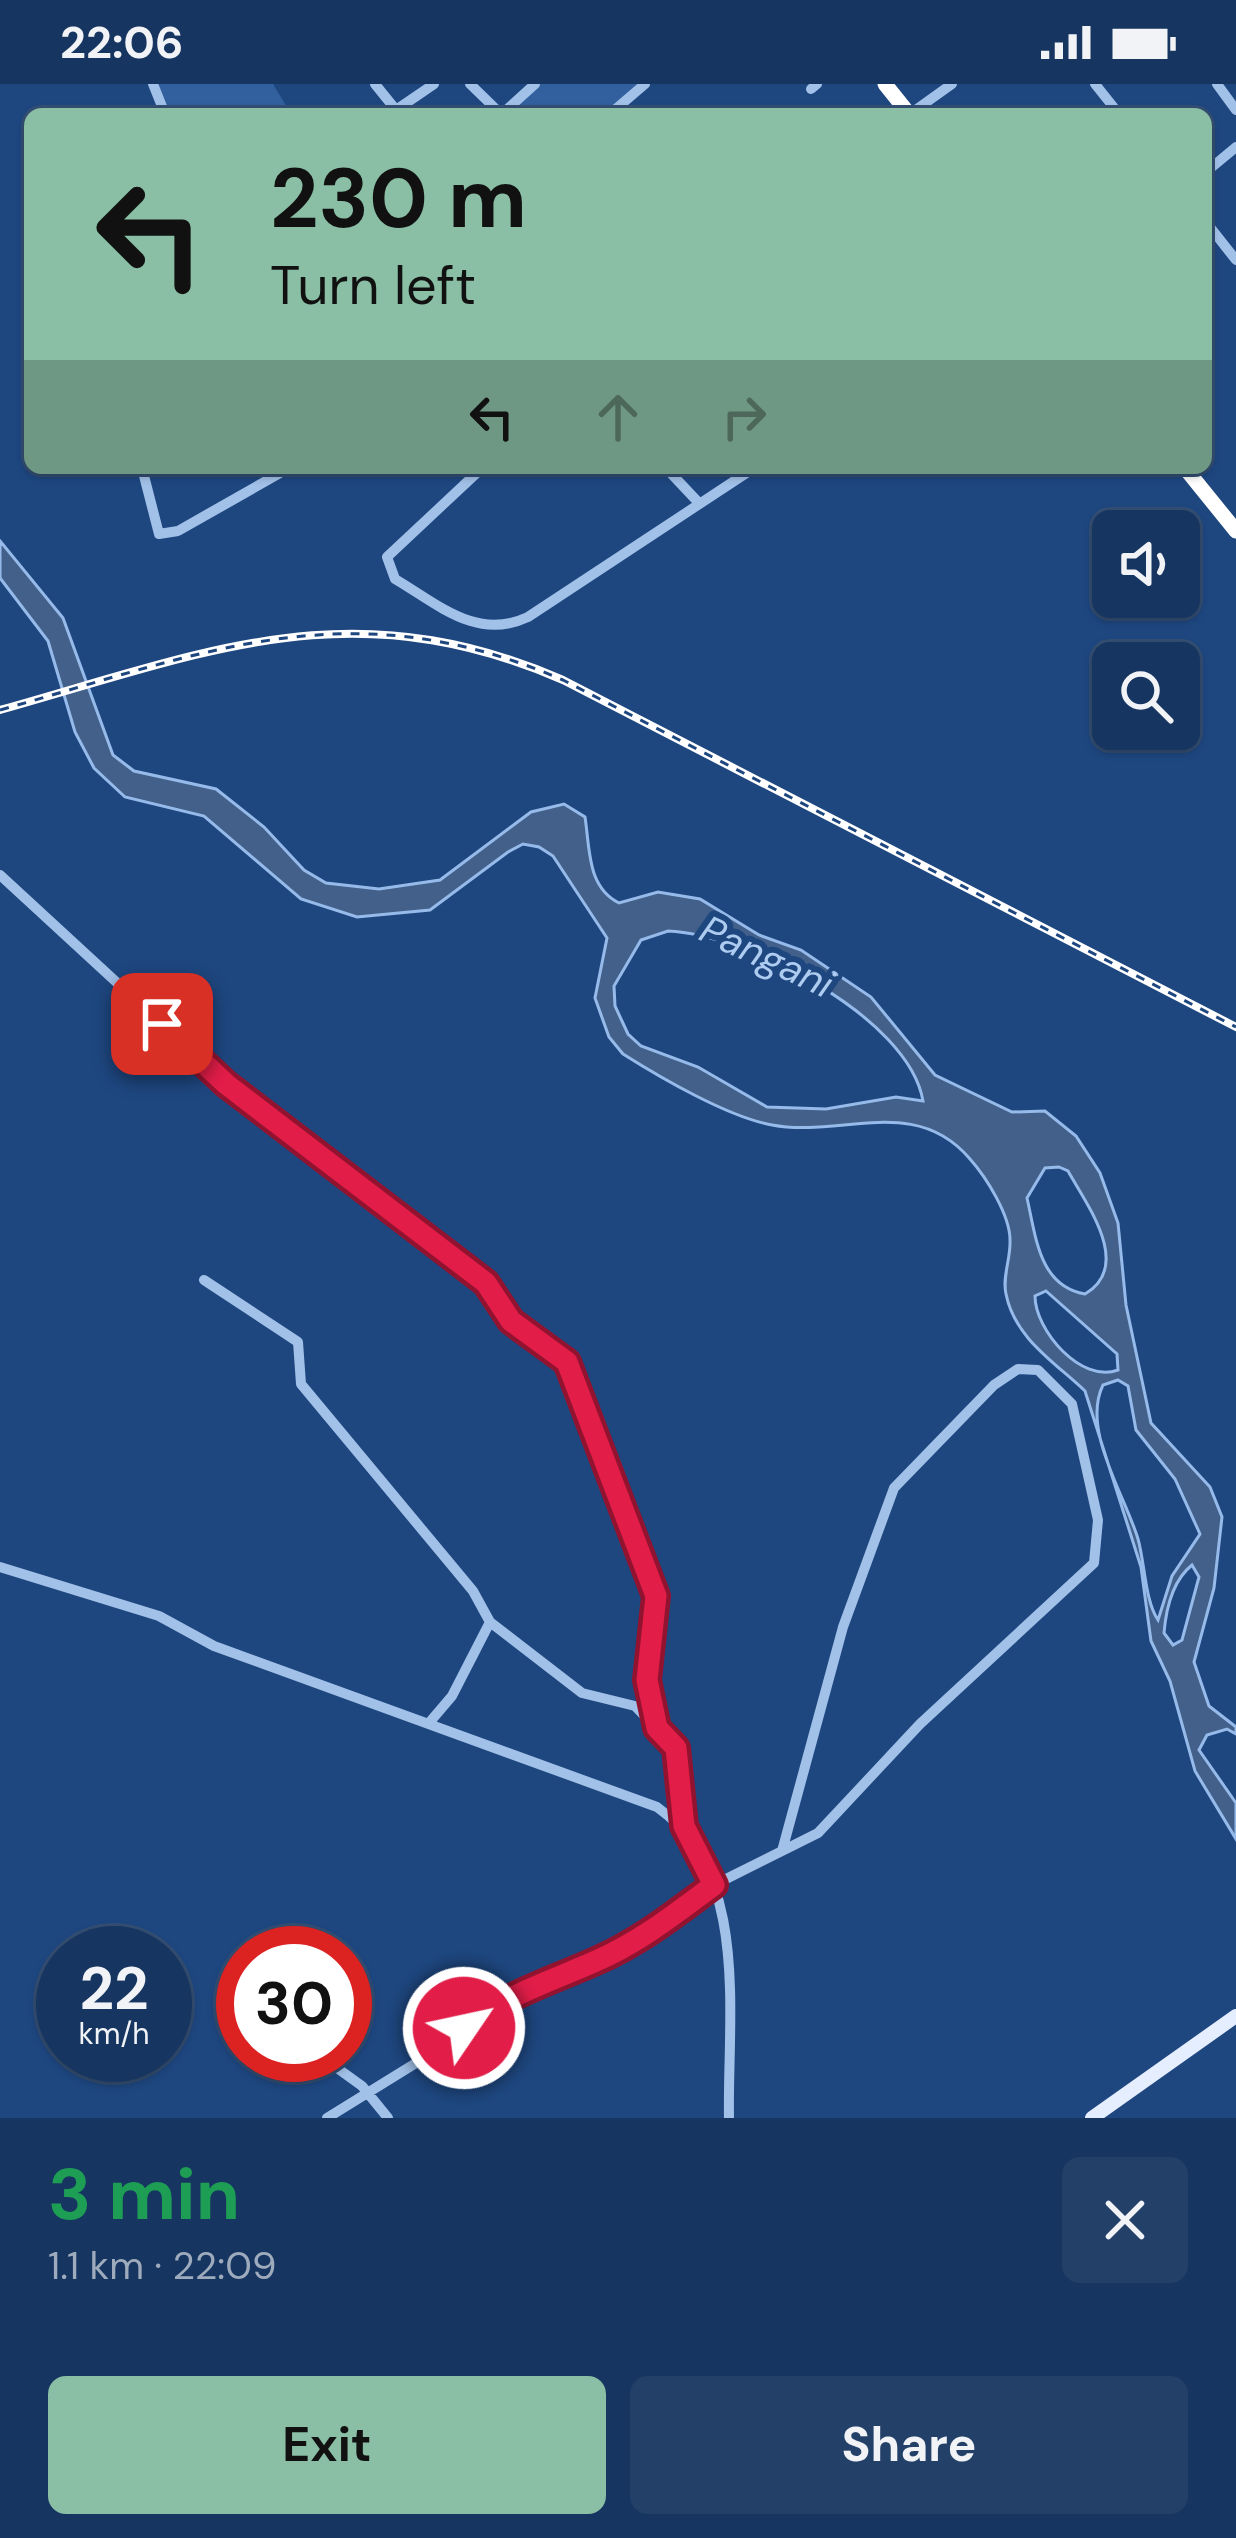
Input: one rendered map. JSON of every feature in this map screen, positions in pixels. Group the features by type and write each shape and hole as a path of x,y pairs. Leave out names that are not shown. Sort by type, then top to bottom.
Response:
{"highway":[{"path":"885,84 904,108"},
{"path":"1190,474 1236,531"}],"main road":[{"path":"1092,2118 1236,2016"}],"street":[{"path":"375,84 394,108"},
{"path":"399,108 434,84"},
{"path":"470,84 495,108"},
{"path":"508,108 535,84"},
{"path":"617,108 645,84"},
{"path":"918,108 952,84"},
{"path":"1095,84 1115,108"},
{"path":"1217,84 1236,110"},
{"path":"1212,167 1236,148"},
{"path":"1212,230 1236,260"},
{"path":"144,474 159,534 178,531 279,474"},
{"path":"476,474 387,557 395,579 484,628 506,627 528,617 744,474"},
{"path":"672,474 698,502"},
{"path":"0,875 226,1084 486,1283 511,1321 567,1362 656,1596 647,1680 657,1728"},
{"path":"205,1280 298,1342 302,1384 473,1591 490,1622 582,1693 635,1706 676,1748 684,1826 714,1885 730,1972 729,2118"},
{"path":"327,2118 437,2050 490,2007 646,1936 714,1885 782,1851 818,1833 920,1724 1094,1563 1098,1520 1072,1404 1038,1370 1018,1369 994,1384 894,1488 843,1627 782,1851"},
{"path":"0,1567 159,1616 214,1646 274,1670 657,1807 684,1826"},
{"path":"429,1723 452,1696 490,1622"},
{"path":"353,2082 388,2118"}],"shaded area":[{"path":"156,84 273,84 287,108 166,108"},
{"path":"540,84 639,84 611,108 514,108"}],"water":[{"name":"Pangani","path":"0,541 63,618 113,755 134,771 216,789 264,827 304,870 326,883 379,889 440,880 531,812 564,804 585,817 595,877 619,903 658,892 700,899 759,935 801,950 871,997 935,1075 1012,1112 1045,1111 1076,1136 1100,1173 1118,1223 1126,1305 1151,1423 1210,1487 1222,1517 1214,1588 1194,1662 1209,1706 1236,1727 1236,1734 1227,1729 1207,1735 1199,1750 1236,1803 1236,1839 1195,1771 1170,1681 1151,1641 1141,1567 1109,1467 1138,1539 1158,1620 1172,1576 1200,1534 1175,1479 1136,1430 1128,1386 1118,1380 1103,1385 1097,1422 1101,1440 1085,1391 1018,1324 1005,1288 1010,1247 1006,1219 970,1159 949,1139 901,1123 798,1128 755,1121 695,1096 623,1054 609,1037 595,998 607,938 553,856 539,847 523,844 508,852 430,910 357,917 301,899 204,816 125,797 94,768 75,732 48,641 0,578","holes":["668,931 700,936 779,964 819,986 888,1039 911,1070 923,1101 896,1097 826,1109 767,1107 698,1067 641,1046 628,1034 615,1006 614,986 641,940","1045,1168 1068,1171 1102,1235 1105,1268 1099,1282 1085,1294 1058,1281 1037,1243 1027,1198","1046,1291 1117,1354 1118,1370 1104,1372 1075,1362 1043,1324 1035,1296","1192,1565 1199,1577 1182,1640 1173,1645 1164,1633 1168,1605 1179,1579"]}],"railway":[{"path":"0,710 145,668 280,639 346,634 415,638 486,652 563,680 1236,1027"}],"route":[{"path":"162,1024 226,1084 486,1283 511,1321 567,1362 656,1596 647,1680 657,1728 676,1748 684,1826 714,1885 646,1936 592,1963 559,1972 490,2007 464,2028"}]}
